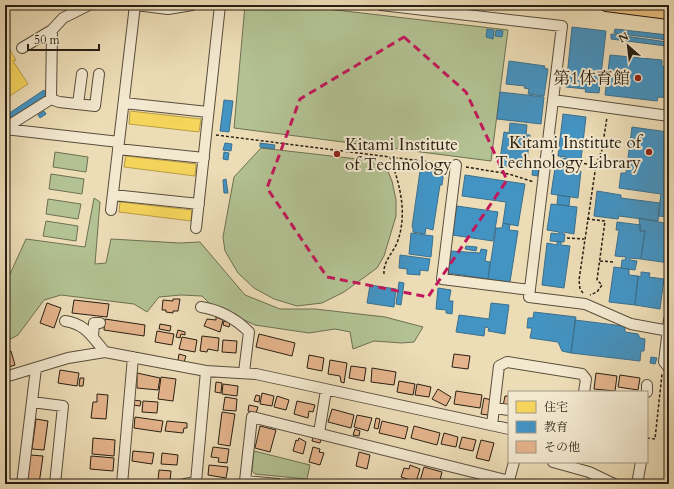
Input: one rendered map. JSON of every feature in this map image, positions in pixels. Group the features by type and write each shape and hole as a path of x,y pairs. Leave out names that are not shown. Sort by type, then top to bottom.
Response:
{"main road":[{"path":"606,5 669,13"}],"street":[{"path":"22,48 52,30 63,18 89,5"},
{"path":"111,210 136,5 168,9 192,5"},
{"path":"196,228 220,5"},
{"path":"381,5 562,26 530,297 585,304 631,324 668,331"},
{"path":"52,30 52,99"},
{"path":"78,104 82,74"},
{"path":"52,99 59,102 95,106 99,74"},
{"path":"5,128 52,99"},
{"path":"553,100 669,116"},
{"path":"124,103 208,112"},
{"path":"5,128 204,158"},
{"path":"456,165 442,279 530,290"},
{"path":"113,195 199,204"},
{"path":"201,307 216,309 238,321 249,332 244,372"},
{"path":"666,365 669,320"},
{"path":"65,321 76,323 87,330 105,352"},
{"path":"93,337 94,323 100,323"},
{"path":"5,377 68,358 105,352 206,371 244,372 325,397 508,429"},
{"path":"122,484 133,357"},
{"path":"492,425 499,366 507,362 582,374 586,379 584,391"},
{"path":"22,484 36,368"},
{"path":"186,484 196,482 206,371"},
{"path":"319,433 325,397"},
{"path":"32,402 63,406 55,484"},
{"path":"495,408 508,410"},
{"path":"278,484 245,481 252,417 509,483 514,463"},
{"path":"557,463 589,472 614,484"},
{"path":"637,484 640,463"}],"path":[{"path":"587,219 605,221 597,280 602,285 597,292 587,297 580,289 579,280 584,239 587,219 596,165 602,150 608,107"},
{"path":"224,136 456,165 530,179 542,187"},
{"path":"384,274 383,267 396,244 401,228 403,209 400,192 390,157"},
{"path":"578,163 596,165"},
{"path":"567,238 584,239"},
{"path":"600,260 614,262"},
{"path":"648,438 655,439 666,365"}],"highlighted area":[{"path":"404,37 466,92 507,180 428,297 327,277 267,188 300,99"}],"green space":[{"path":"245,5 293,5 508,30 491,161 234,128"},
{"path":"261,148 384,162 392,181 396,200 396,216 384,256 377,268 344,292 322,303 297,306 274,299 254,288 238,273 225,251 223,237 234,177"},
{"path":"55,152 88,157 86,172 53,167"},
{"path":"51,174 84,179 82,194 49,189"},
{"path":"94,198 100,202 95,264 106,263 111,239 180,243 200,242 245,295 280,309 315,309 385,317 423,327 414,342 402,343 374,341 353,349 350,332 335,329 309,333 255,325 210,304 202,296 181,295 159,297 147,312 134,304 61,295 44,300 18,335 5,342 5,276 10,274 26,239 85,247"},
{"path":"48,199 81,204 78,219 46,214"},
{"path":"46,221 78,226 76,241 43,236"},
{"path":"254,451 310,465 307,479 255,474 252,471"}],"building: 住宅":[{"path":"7,45 16,60 13,61 28,84 5,99 5,46"},
{"path":"130,111 201,119 199,132 129,124"},
{"path":"126,156 196,164 195,176 124,167"},
{"path":"120,202 192,210 191,221 119,212"}],"building: 教育":[{"path":"572,27 606,31 599,93 585,92 586,89 566,87"},
{"path":"487,29 494,30 493,39 486,37"},
{"path":"615,29 668,35 668,40 614,33"},
{"path":"496,30 503,31 502,37 495,36"},
{"path":"611,34 667,42 666,46 611,39"},
{"name":"第1体育館","path":"610,55 662,60 662,66 669,67 669,98 658,97 657,101 605,95"},
{"path":"509,61 545,66 544,68 548,69 544,96 528,94 529,89 524,88 525,86 506,84"},
{"path":"44,90 47,95 6,121 5,116"},
{"path":"500,92 544,97 541,124 497,119"},
{"path":"224,100 233,101 229,132 220,131"},
{"path":"44,111 46,114 40,118 38,115"},
{"path":"563,114 586,117 581,159 566,159 566,157 558,156"},
{"path":"510,123 527,125 526,135 530,135 526,169 499,166 504,132 509,133"},
{"name":"Kitami Institute of Technology Library","path":"632,127 668,132 669,127 669,217 658,216 661,194 619,188 621,173 626,173"},
{"path":"225,143 232,144 231,151 223,150"},
{"path":"260,143 275,145 274,149 260,147"},
{"path":"224,152 229,153 228,160 223,159"},
{"path":"560,158 574,160 573,168 570,167 570,169 581,171 578,198 551,194 555,168 566,169 566,167 559,166"},
{"path":"533,165 539,166 538,176 532,175"},
{"path":"430,169 444,171 442,185 440,185 433,230 426,228 425,234 413,232 412,227 420,171 429,172"},
{"path":"465,175 525,184 518,226 503,223 506,202 462,196"},
{"path":"226,179 228,193 224,193 223,180"},
{"path":"597,191 621,195 621,198 660,203 658,221 619,216 618,219 594,216"},
{"path":"558,195 570,197 569,206 557,204"},
{"path":"551,204 577,207 574,234 563,232 562,234 565,234 564,242 550,241 551,233 559,234 559,232 547,230"},
{"path":"457,206 498,212 493,241 452,235"},
{"path":"639,218 669,224 669,263 641,259 645,231 640,231"},
{"path":"617,222 641,225 640,231 645,231 641,259 630,258 630,260 637,261 635,270 621,268 622,260 625,260 626,257 615,256 619,230 616,230"},
{"path":"503,223 510,225 509,230 518,231 510,282 488,279 496,228 502,228"},
{"path":"411,233 433,236 431,257 409,254"},
{"path":"557,241 561,242 561,245 570,246 564,288 542,285 547,243 557,245"},
{"path":"466,246 477,247 476,251 465,249"},
{"path":"481,249 487,250 485,261 490,262 488,279 448,273 451,251 480,253"},
{"path":"400,255 430,259 428,271 420,270 420,275 407,274 407,269 399,268"},
{"path":"614,267 629,269 629,275 638,276 635,305 609,302"},
{"path":"641,272 650,273 649,277 664,279 660,309 635,305 638,276 641,277"},
{"path":"399,282 404,283 401,305 396,304"},
{"path":"370,285 396,289 394,307 367,303"},
{"path":"438,288 451,290 449,301 453,301 452,314 446,313 446,310 436,309"},
{"path":"491,303 509,305 505,334 488,331 489,328 485,327 484,336 456,332 459,315 489,319"},
{"path":"534,312 576,317 571,353 562,351 558,342 530,338 532,328 527,328 528,318 533,318"},
{"path":"575,320 623,326 625,328 625,332 638,334 640,338 645,339 644,351 641,351 640,361 571,353"},
{"path":"651,357 657,358 655,364 650,363"}],"building: その他":[{"path":"173,299 180,299 178,311 173,311 173,313 162,310 163,300 173,301"},
{"path":"74,300 109,304 107,317 72,313"},
{"path":"47,303 61,308 54,328 40,323"},
{"path":"216,317 223,320 220,332 204,326 207,319 216,320"},
{"path":"105,319 145,325 144,336 104,330"},
{"path":"224,321 230,323 229,327 223,325"},
{"path":"160,324 171,326 170,331 159,329"},
{"path":"178,330 185,332 185,335 181,334 180,338 176,337"},
{"path":"157,331 174,334 172,345 155,342"},
{"path":"259,334 295,343 292,356 256,347"},
{"path":"202,336 219,338 218,351 208,349 207,352 200,351"},
{"path":"182,337 197,340 195,352 179,349"},
{"path":"223,340 237,341 236,353 222,352"},
{"path":"11,351 15,365 5,368 5,353"},
{"path":"179,354 186,356 184,362 178,360"},
{"path":"454,354 470,356 468,369 452,367"},
{"path":"309,355 324,358 322,371 307,368"},
{"path":"330,360 347,363 344,383 341,382 340,376 328,374"},
{"path":"351,366 366,368 364,381 349,378"},
{"path":"372,368 396,372 394,385 371,382"},
{"path":"60,370 79,373 77,386 58,383"},
{"path":"137,373 160,378 158,390 137,388"},
{"path":"596,373 617,376 615,391 594,389"},
{"path":"620,375 640,378 638,390 618,387"},
{"path":"161,377 176,379 173,401 158,399"},
{"path":"80,378 84,378 83,386 79,386"},
{"path":"399,381 415,384 413,395 397,392"},
{"path":"216,382 222,383 221,393 215,392"},
{"path":"223,384 238,386 237,396 222,394"},
{"path":"417,384 431,387 429,397 415,395"},
{"path":"438,389 451,397 446,406 432,399"},
{"path":"456,391 482,395 480,408 454,404"},
{"path":"262,393 274,396 272,406 260,404"},
{"path":"97,394 108,395 106,419 91,418 93,402 97,402"},
{"path":"256,395 260,396 259,402 254,401"},
{"path":"277,396 289,400 286,410 274,407"},
{"path":"505,396 508,396 508,407 503,406"},
{"path":"225,397 237,399 236,411 223,410"},
{"path":"484,398 491,400 488,415 481,414"},
{"path":"133,400 141,401 140,406 133,405"},
{"path":"143,401 158,402 157,413 142,412"},
{"path":"297,401 315,405 313,412 309,411 308,418 294,414"},
{"path":"249,405 258,407 256,413 248,411"},
{"path":"332,409 354,415 351,428 328,422"},
{"path":"222,412 235,414 230,446 218,444"},
{"path":"357,415 372,418 368,431 354,427"},
{"path":"135,417 163,421 161,432 134,428"},
{"path":"376,418 380,419 378,429 374,428"},
{"path":"36,419 48,421 44,450 32,449"},
{"path":"167,421 187,423 187,428 184,428 183,433 165,431"},
{"path":"382,421 408,427 405,439 379,433"},
{"path":"260,426 276,430 270,452 255,448"},
{"path":"414,426 440,433 437,445 411,438"},
{"path":"355,429 360,431 359,436 353,435"},
{"path":"444,433 458,437 456,447 441,444"},
{"path":"313,437 321,439 320,443 312,441"},
{"path":"462,437 476,440 473,451 459,448"},
{"path":"93,438 115,440 114,456 92,454"},
{"path":"299,438 306,442 303,454 293,451 296,440 298,441"},
{"path":"481,440 494,443 489,461 476,458"},
{"path":"213,447 229,449 227,463 218,462 219,458 211,457"},
{"path":"313,447 320,449 319,452 324,453 320,465 309,462"},
{"path":"133,451 154,453 152,464 132,461"},
{"path":"359,452 370,455 367,469 356,466"},
{"path":"162,453 178,455 177,465 161,464"},
{"path":"5,454 8,454 6,476 5,475"},
{"path":"30,455 43,456 39,484 27,484"},
{"path":"91,456 114,458 113,471 90,469"},
{"path":"209,465 228,467 226,478 208,475"},
{"path":"410,465 420,469 416,482 401,477 404,468 409,469"},
{"path":"424,467 442,472 439,484 420,481"},
{"path":"159,470 171,471 170,481 158,480"},
{"path":"442,479 451,481 450,483 455,484 441,484"}],"place":[{"name":"第1体育館","path":"638,78"},
{"name":"Kitami Institute of Technology Library","path":"649,152"},
{"name":"Kitami Institute of Technology","path":"337,154"}]}
